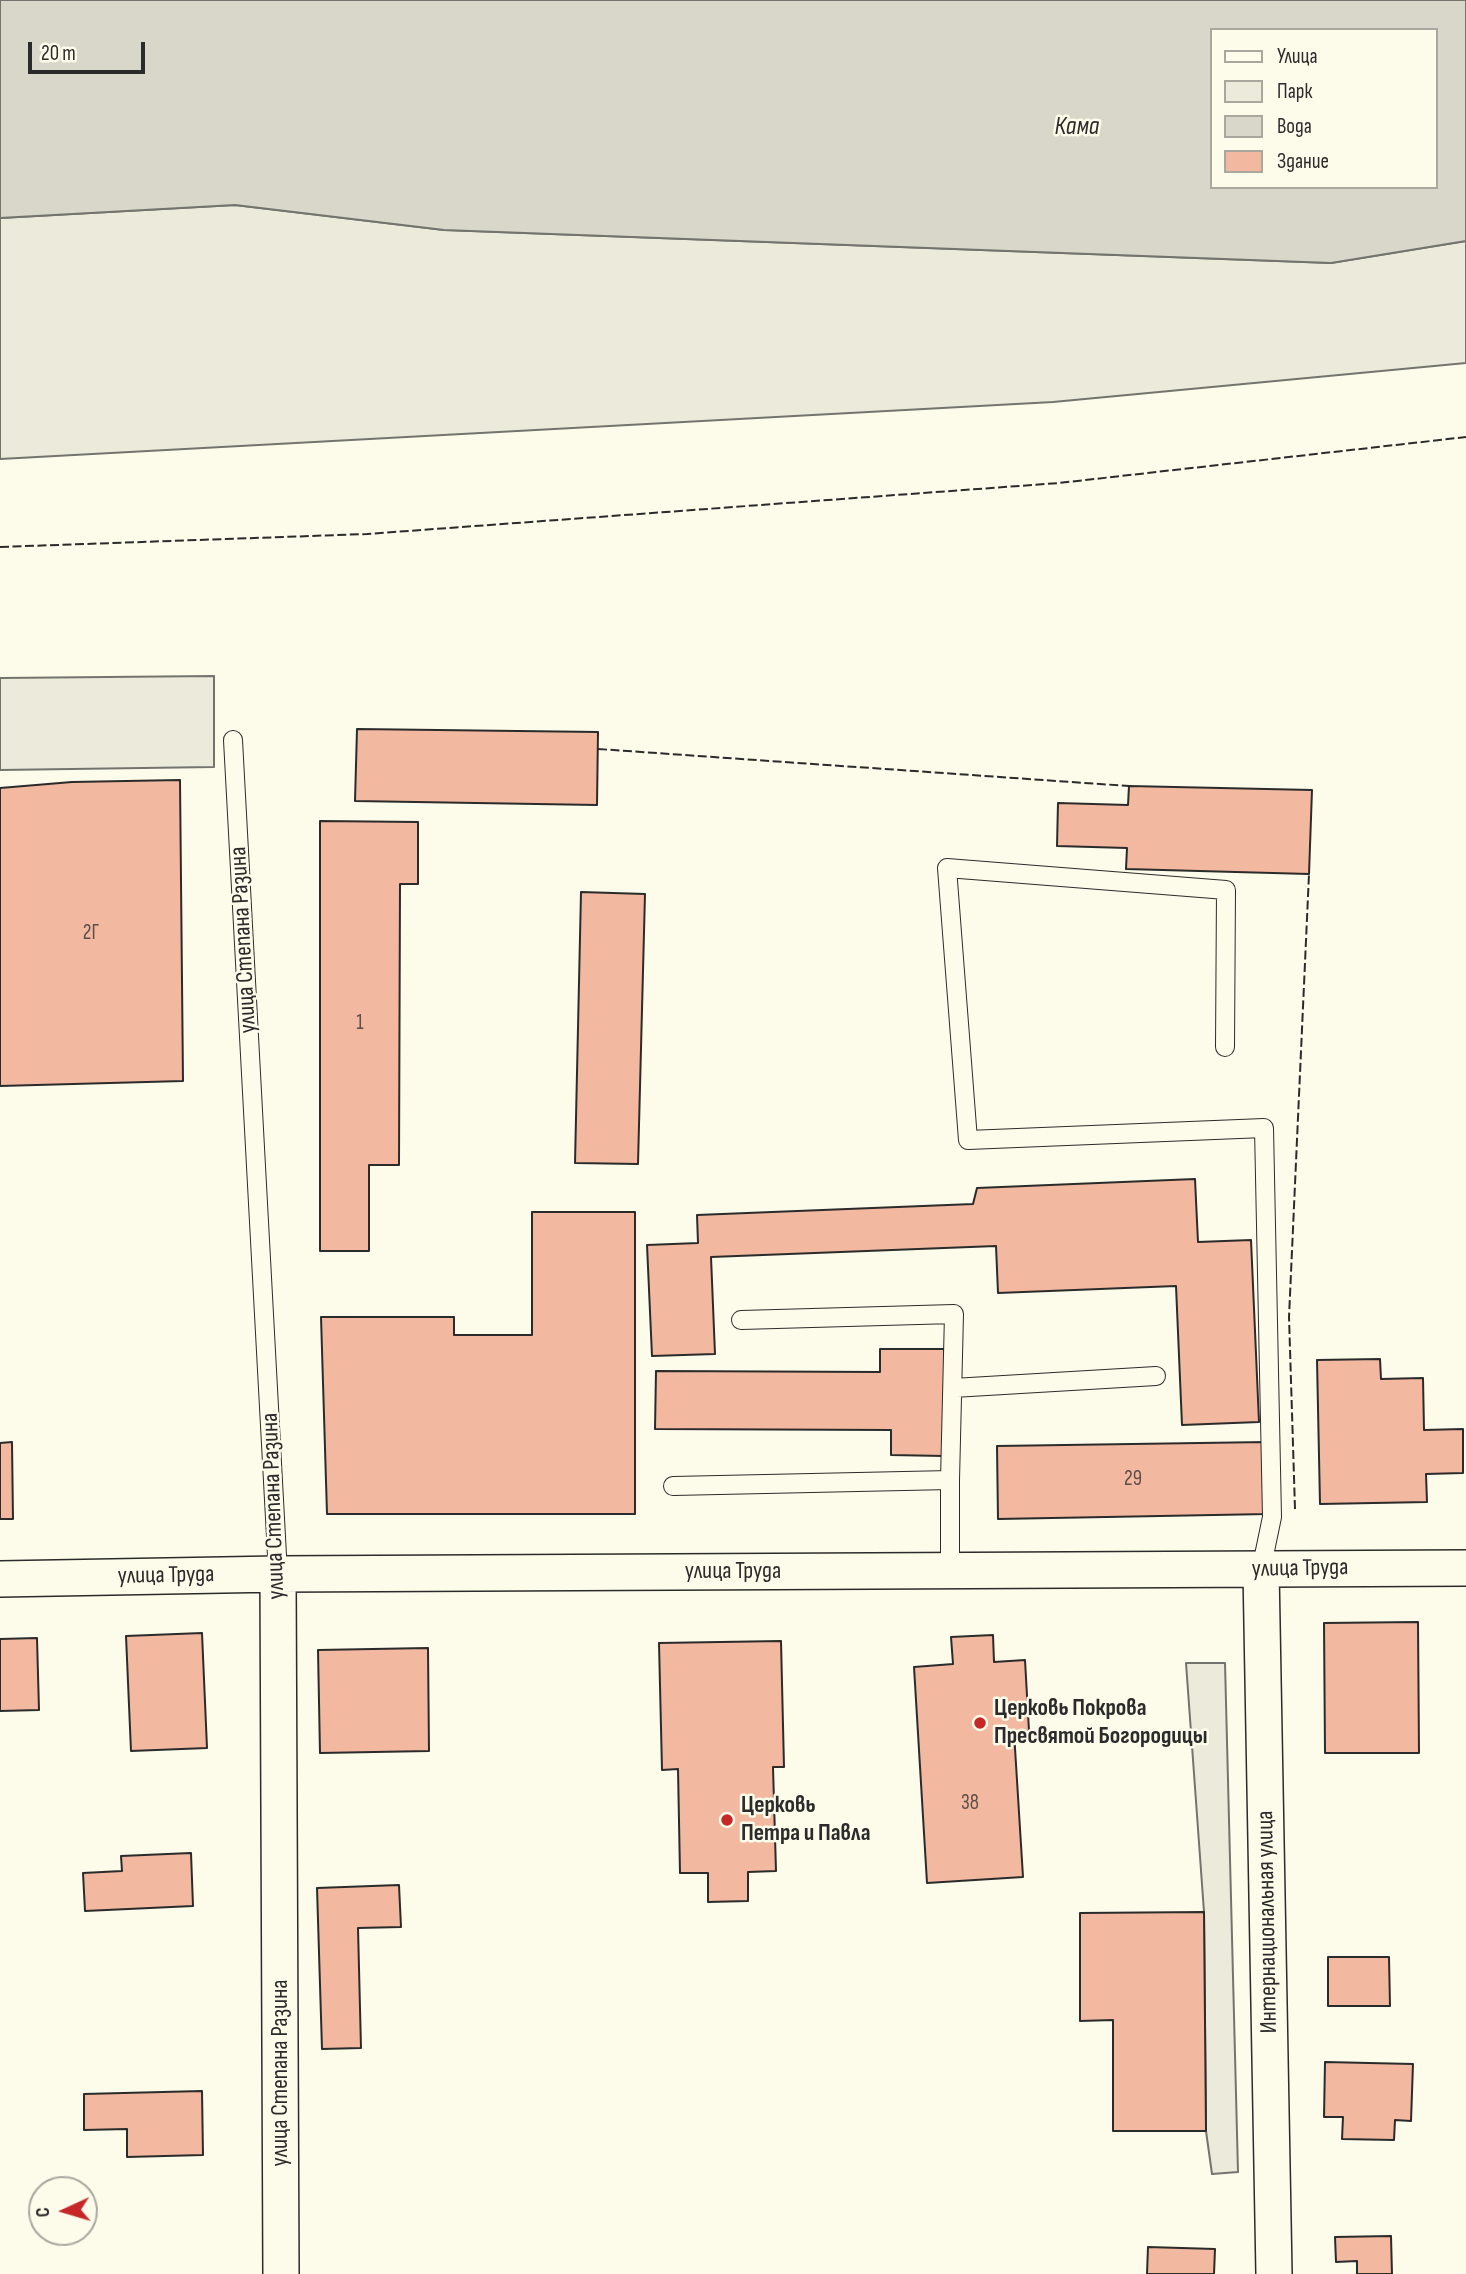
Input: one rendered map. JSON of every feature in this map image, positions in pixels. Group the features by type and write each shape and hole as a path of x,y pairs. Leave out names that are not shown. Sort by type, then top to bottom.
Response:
{"street":[{"name":"улица Труда","path":"0,1579 278,1574 1466,1568"},
{"name":"Интернациональная улица","path":"1261,1570 1274,2274"},
{"name":"улица Степана Разина","path":"278,1574 281,2274"}],"lane":[{"name":"улица Степана Разина","path":"233,740 278,1574"},
{"path":"1225,1047 1226,890 947,868 968,1140 1264,1128 1272,1517 1261,1570"},
{"path":"741,1320 954,1314 950,1571"},
{"path":"953,1388 1156,1376"},
{"path":"673,1486 950,1480"}],"green space":[{"path":"235,205 444,230 1331,263 1466,241 1466,363 1053,402 0,459 0,218"}],"shaded area":[{"path":"214,676 214,767 0,770 0,678"},
{"path":"1186,1663 1225,1663 1238,2172 1212,2174 1206,2131 1204,1912"}],"water":[{"name":"Кама","path":"0,0 1466,0 1466,241 1331,263 444,230 235,205 0,218"}],"building":[{"path":"357,729 598,732 597,805 355,801"},
{"path":"180,780 183,1081 0,1086 0,788 72,782"},
{"path":"1129,786 1312,790 1309,874 1126,869 1127,848 1057,846 1058,803 1128,805"},
{"path":"320,821 418,822 418,884 400,884 399,1165 369,1165 369,1251 320,1251"},
{"path":"581,892 645,894 638,1164 575,1163"},
{"path":"1195,1179 1198,1242 1251,1240 1259,1422 1182,1425 1176,1286 998,1293 996,1246 711,1257 715,1354 652,1356 647,1245 698,1243 697,1215 973,1204 977,1188"},
{"path":"532,1212 635,1212 635,1514 327,1514 321,1317 454,1317 454,1335 532,1335"},
{"path":"880,1349 944,1349 944,1456 891,1455 891,1430 655,1429 656,1371 880,1372"},
{"path":"1380,1359 1381,1379 1423,1378 1424,1430 1463,1429 1463,1473 1426,1474 1427,1502 1320,1504 1317,1360"},
{"path":"12,1442 13,1519 0,1519 0,1443"},
{"path":"1267,1442 1268,1514 998,1519 997,1446"},
{"path":"1418,1622 1419,1753 1325,1753 1324,1623"},
{"path":"202,1633 207,1748 131,1751 126,1636"},
{"path":"993,1635 994,1662 1025,1660 1029,1731 1014,1732 1023,1877 927,1883 914,1667 953,1664 951,1637"},
{"path":"37,1638 39,1710 0,1711 0,1639"},
{"name":"Церковь Петра и Павла","path":"781,1641 784,1767 773,1767 776,1871 748,1872 748,1901 708,1902 708,1873 680,1873 678,1769 662,1770 659,1643"},
{"path":"428,1648 429,1751 320,1753 318,1650"},
{"path":"191,1853 193,1906 85,1911 83,1873 122,1871 121,1856"},
{"path":"399,1885 401,1927 358,1928 361,2048 322,2049 317,1888"},
{"path":"1204,1912 1206,2131 1113,2131 1113,2020 1080,2021 1080,1913"},
{"path":"1328,1957 1389,1957 1390,2006 1328,2006"},
{"path":"1325,2062 1413,2064 1411,2121 1395,2120 1394,2140 1342,2139 1343,2117 1324,2117"},
{"path":"202,2091 203,2155 127,2157 127,2129 84,2130 84,2094"},
{"path":"1391,2236 1392,2274 1357,2274 1357,2261 1336,2262 1335,2237"},
{"path":"1148,2247 1215,2249 1214,2274 1147,2274"}],"fence":[{"path":"0,547 367,534 1059,483 1466,437"},
{"path":"598,749 1129,786"},
{"path":"1295,1509 1289,1317 1309,874"}],"place":[{"name":"Церковь Покрова Пресвятой Богородицы","path":"980,1723"},
{"name":"Церковь Петра и Павла","path":"727,1820"}]}
